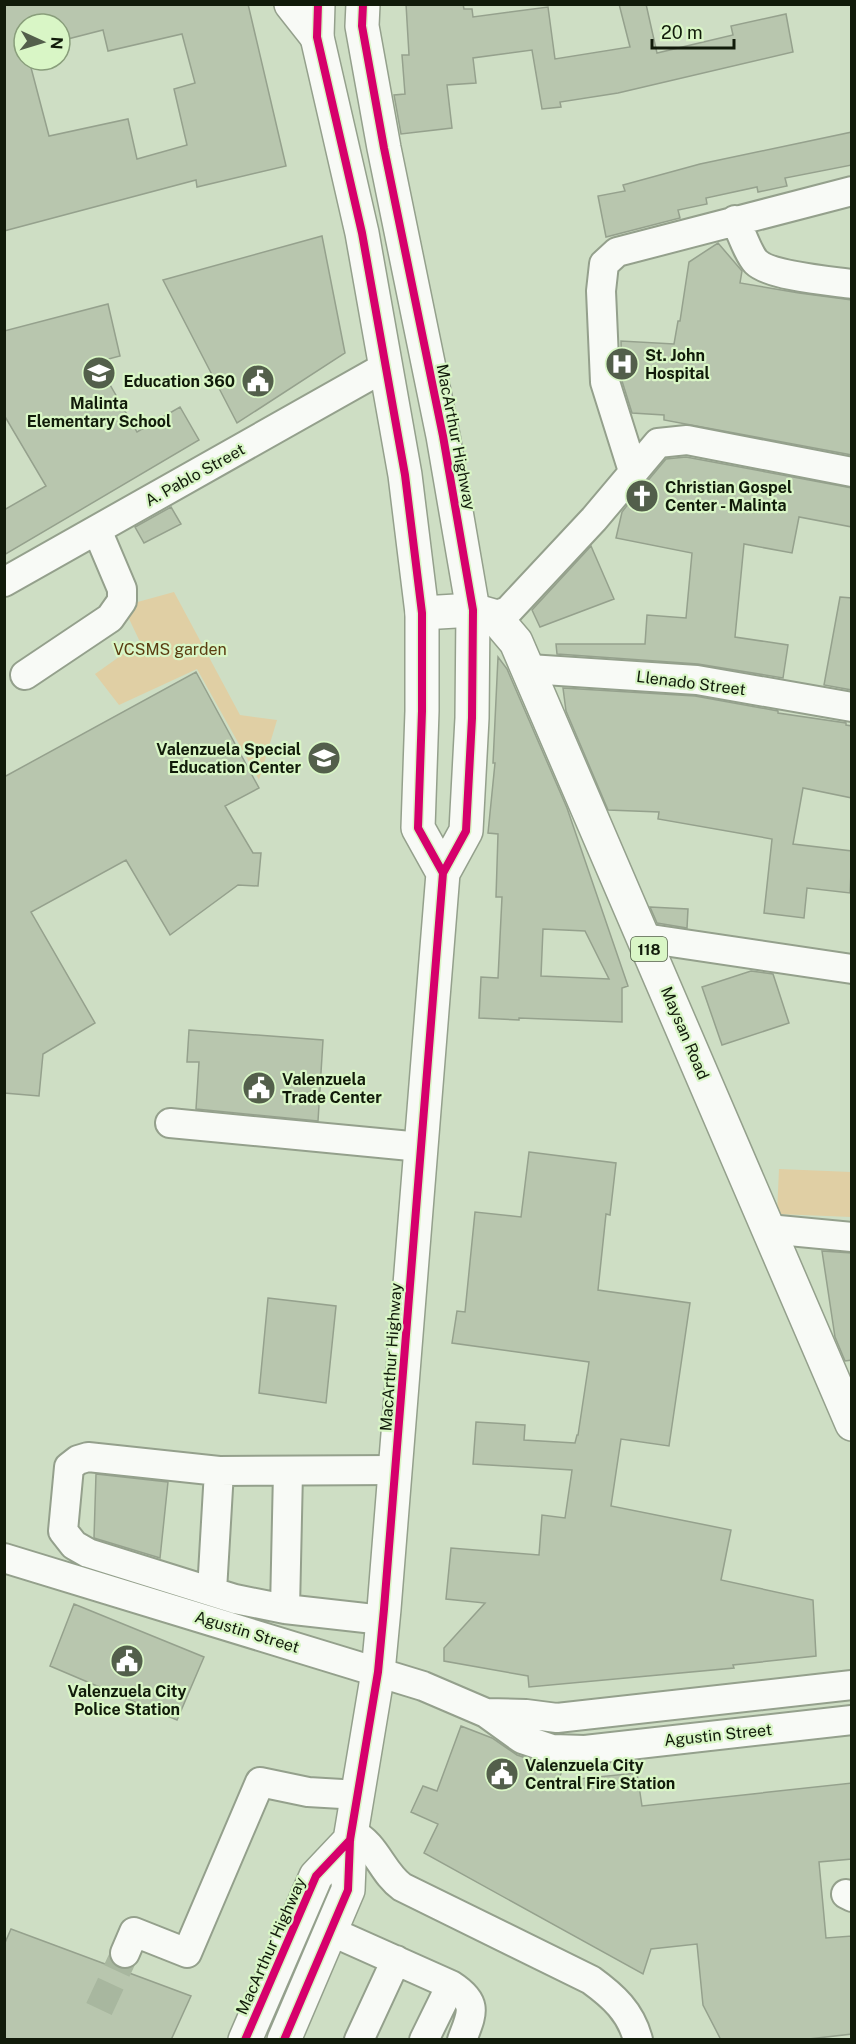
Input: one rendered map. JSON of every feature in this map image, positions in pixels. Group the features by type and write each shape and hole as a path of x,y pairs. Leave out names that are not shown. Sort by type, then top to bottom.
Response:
{"main road":[{"path":"291,4 317,37"},
{"path":"318,4 317,37 362,233 405,475 422,613 422,711 418,828 443,873"},
{"name":"MacArthur Highway","path":"284,2040 348,1890 351,1837 378,1672 383,1620 443,873 466,831 473,708 484,613 443,436 384,148 362,26 363,4"},
{"path":"422,613 484,613"},
{"name":"Maysan Road","path":"484,613 516,642 529,669 852,1424"},
{"name":"MacArthur Highway","path":"245,2040 316,1876 351,1837"}],"street":[{"path":"633,471 605,382 601,291 604,264 617,252 852,191"},
{"path":"735,220 756,262 766,269 852,284"},
{"name":"A. Pablo Street","path":"4,582 385,367"},
{"path":"484,613 508,611 594,519 658,443 687,440 852,472"},
{"path":"25,675 110,618 122,601 122,589 97,530"},
{"name":"Llenado Street","path":"529,669 697,680 852,707"},
{"path":"644,938 852,969"},
{"path":"170,1123 421,1147"},
{"path":"768,1229 852,1237"},
{"path":"383,1620 285,1609 235,1599 88,1552 74,1545 63,1531 69,1467 78,1460 88,1457 219,1471 396,1470"},
{"path":"212,1591 219,1471"},
{"path":"285,1609 288,1472"},
{"name":"Agustin Street","path":"4,1558 423,1686 486,1713 522,1739 552,1749 585,1750 852,1720"},
{"name":"Agustin Street","path":"486,1713 526,1714 557,1718 852,1685"},
{"path":"125,1953 134,1932 187,1953 260,1782 308,1792 358,1795"},
{"path":"351,1837 370,1847 391,1878 402,1887 591,1980 611,1994 627,2013 638,2040"},
{"path":"330,1931 461,1991 473,2012 462,2040"},
{"path":"359,2040 396,1960"},
{"path":"424,2040 451,1985"}],"green space":[{"name":"VCSMS garden","path":"174,592 240,715 277,720 259,780 197,669 119,705 95,674 140,642 123,606"},
{"path":"779,1169 851,1172 851,1217 777,1214"}],"building":[{"path":"4,4 248,4 286,166 197,187 196,180 4,231","holes":["12,12 72,12 72,38 103,30 108,51 182,34 195,83 174,89 187,145 137,159 128,119 49,136 32,72 12,72"]},
{"path":"406,4 463,4 464,9 472,9 473,17 548,7 555,59 630,47 619,4 646,4 657,53 733,35 731,26 786,14 793,52 618,93 560,102 561,107 542,109 532,50 473,58 476,83 447,85 452,128 401,134 394,95 405,94 402,55 409,55"},
{"path":"852,132 852,165 785,178 787,186 758,192 757,187 706,198 707,204 678,210 680,218 606,237 598,196 625,191 623,185 700,164"},
{"path":"322,236 345,353 237,423 163,280"},
{"path":"718,243 742,271 740,283 852,300 852,455 664,420 664,415 632,413 622,381 621,341 674,344 689,262"},
{"name":"Malinta Elementary School","path":"108,304 120,356 97,362 137,432 180,407 199,440 4,555 4,510 46,486 4,415 4,331"},
{"path":"686,457 852,488 852,527 799,517 792,553 744,544 735,637 788,645 783,678 698,664 557,654 556,644 645,644 647,615 686,618 692,553 616,538 622,512 632,499 641,501 645,484 666,459"},
{"path":"171,507 181,524 144,543 135,527"},
{"path":"591,546 614,599 540,627 532,610"},
{"path":"840,597 852,598 852,690 824,685"},
{"path":"498,657 507,669 567,808 628,986 622,988 622,1022 479,1018 481,977 498,978 502,897 496,897 498,834 488,833 495,763 493,763","holes":["543,929 585,931 609,979 541,976"]},
{"path":"196,672 259,788 225,806 253,853 261,853 258,886 238,885 170,935 126,860 31,912 95,1023 43,1054 39,1096 4,1093 4,777"},
{"path":"563,688 695,696 778,711 778,713 846,723 852,726 852,798 803,788 793,844 852,851 850,893 807,888 804,918 764,913 772,839 658,819 659,812 608,810 566,711"},
{"path":"650,907 688,909 687,928 657,923"},
{"path":"751,971 773,974 789,1023 722,1045 702,987"},
{"name":"Valenzuela Trade Center","path":"189,1030 323,1040 318,1121 196,1109 199,1062 187,1062"},
{"path":"529,1152 616,1163 610,1215 606,1214 598,1290 690,1303 669,1446 621,1439 611,1506 731,1530 721,1580 813,1600 816,1656 733,1665 734,1668 529,1687 528,1676 444,1661 444,1648 485,1603 446,1599 451,1548 539,1555 542,1515 565,1518 572,1470 473,1464 476,1422 525,1425 524,1440 575,1443 589,1362 452,1343 457,1311 465,1312 475,1212 521,1217"},
{"path":"822,1251 852,1253 852,1360 845,1361 835,1337"},
{"path":"268,1298 336,1306 326,1403 259,1393"},
{"path":"96,1474 168,1482 160,1558 94,1538"},
{"name":"Valenzuela City Police Station","path":"74,1604 204,1657 177,1720 50,1666"},
{"path":"461,1726 492,1738 517,1755 547,1765 564,1766 558,1781 637,1773 642,1806 852,1783 852,1859 819,1862 826,1938 852,1936 852,2034 800,2040 721,2040 703,2005 697,1944 651,1949 643,1974 424,1853 438,1824 411,1812 423,1786 437,1791"},
{"path":"11,1929 191,1996 171,2040 4,2040 4,1945"}],"tunnel":[{"path":"99,2009 125,1953"}],"cycle path":[{"path":"318,4 317,37 362,233 405,475 422,613 422,711 418,828 443,873"},
{"path":"284,2040 348,1890 350,1840 378,1672 384,1609 443,873 466,831 472,718 473,610 443,436 384,148 362,26 363,4"},
{"path":"245,2040 316,1876 350,1840"}],"place":[{"name":"St. John Hospital","path":"622,364"},
{"name":"Malinta Elementary School","path":"99,373"},
{"name":"Education 360","path":"258,381"},
{"name":"Christian Gospel Center - Malinta","path":"642,496"},
{"name":"Valenzuela Special Education Center","path":"324,758"},
{"name":"Valenzuela Trade Center","path":"259,1088"},
{"name":"Valenzuela City Police Station","path":"127,1661"},
{"name":"Valenzuela City Central Fire Station","path":"502,1774"}]}
